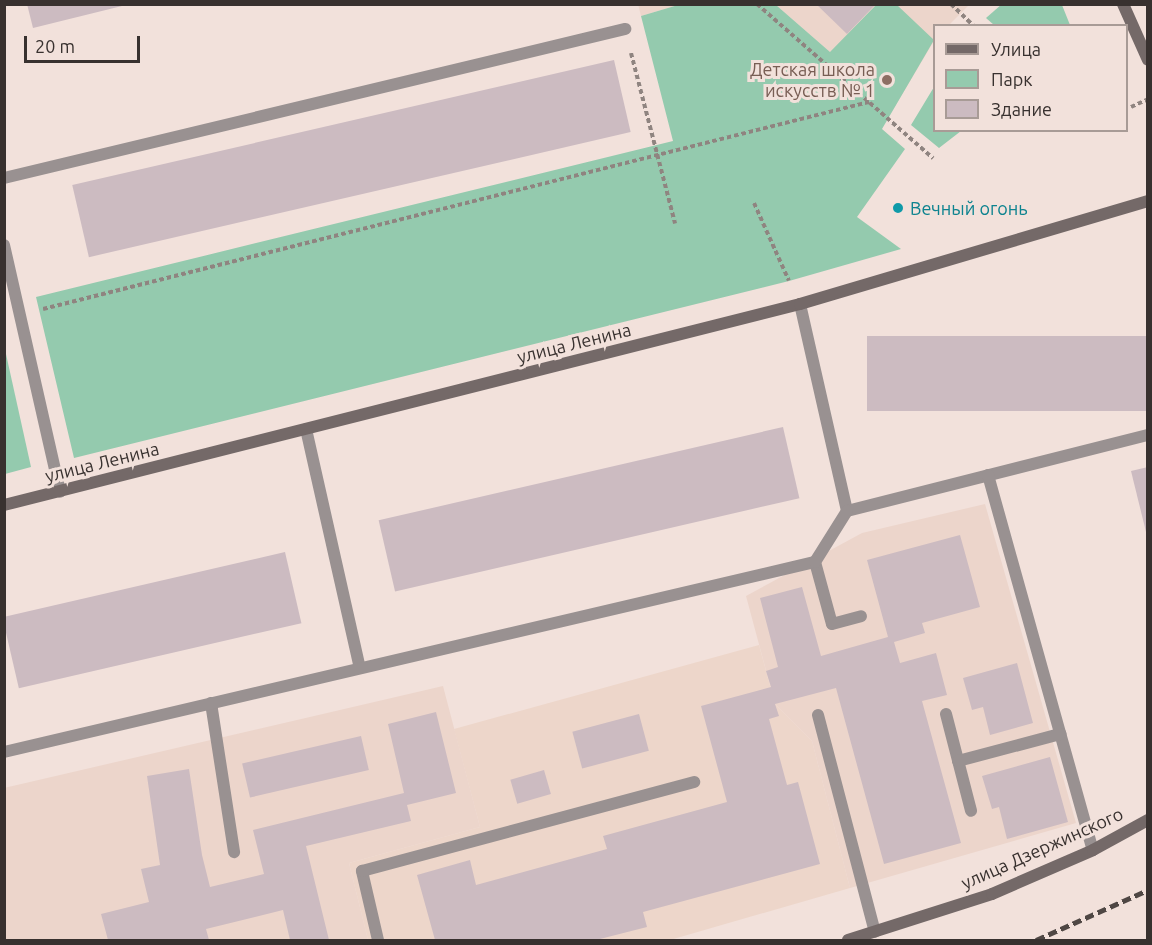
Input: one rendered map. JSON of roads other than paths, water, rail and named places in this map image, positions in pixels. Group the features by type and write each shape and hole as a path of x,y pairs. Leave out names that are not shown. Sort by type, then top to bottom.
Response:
{"street":[{"path":"1123,4 1148,60"},
{"path":"4,178 625,29"},
{"name":"улица Ленина","path":"4,505 800,304 1148,201"},
{"path":"4,245 60,492"},
{"path":"800,304 847,511"},
{"path":"306,429 360,668"},
{"path":"4,752 815,562 847,511 1148,435"},
{"path":"988,475 1093,850"},
{"path":"815,562 832,624 861,616"},
{"path":"211,703 234,852"},
{"path":"946,714 971,811"},
{"path":"818,715 875,932"},
{"path":"958,761 1060,734"},
{"path":"378,940 362,871 694,782"},
{"name":"улица Дзержинского","path":"848,940 992,894 1093,850 1148,820"}],"railway":[{"path":"1036,940 1148,890"}],"place":[{"name":"Детская школа искусств № 1","path":"887,80"},
{"name":"Вечный огонь","path":"898,208"}]}
